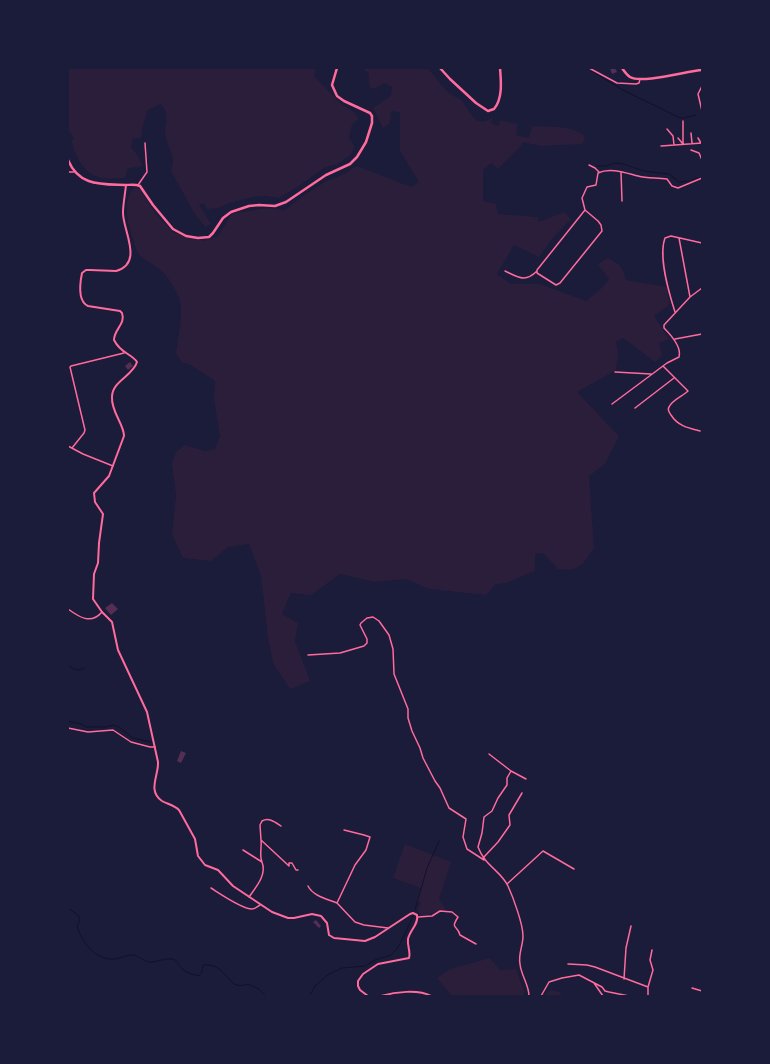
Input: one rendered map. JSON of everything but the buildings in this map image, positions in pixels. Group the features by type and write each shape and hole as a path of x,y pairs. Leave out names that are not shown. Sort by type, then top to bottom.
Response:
{"main road":[{"path":"68,160 74,172 84,180 92,182 138,185 143,188 152,205 173,229 186,236 198,238 209,237 223,218 231,212 254,206 275,206 286,202 326,175 350,164 358,157 366,142 372,123 372,116 368,111 344,101 337,96 332,85 337,68"},
{"path":"440,68 476,103 488,111 494,109 498,104 501,91 500,68"},
{"path":"622,68 630,78 640,79 702,70"},
{"path":"126,185 123,215 131,247 127,262 116,271 86,270 82,273 81,280 81,299 84,304 120,311 122,313 123,322 116,332 114,340 124,353 133,357 137,362 133,369 122,379 112,392 114,409 124,434 109,476 96,489 94,495 95,502 103,514 98,563 94,574 93,599 102,612 112,622 118,650 147,712 158,765 154,788 157,796 162,801 175,806 182,814 195,839 198,856 205,865 218,870 229,883 272,912 288,918 298,918 312,914 319,915 325,919 328,925 328,934 330,937 334,938 365,941 375,937 412,913 416,914 418,918 408,939 410,953 409,958 378,964 359,978 357,983 358,987 368,996"},
{"path":"381,996 396,992 420,993 431,996"}],"street":[{"path":"589,68 618,84 636,84 639,83 640,79"},
{"path":"702,86 698,94 702,111"},
{"path":"683,121 683,144"},
{"path":"667,129 673,136 674,145"},
{"path":"691,132 692,143"},
{"path":"678,138 683,144"},
{"path":"698,138 701,143"},
{"path":"138,185 146,172 145,143"},
{"path":"661,146 701,143"},
{"path":"691,150 699,153 702,160"},
{"path":"589,165 597,169 599,172 621,172 640,177 667,179 672,186 678,188 702,178"},
{"path":"68,172 74,172"},
{"path":"537,271 541,276 558,284 602,231 601,225 585,210 583,194 587,187 596,185 599,172"},
{"path":"621,172 622,201"},
{"path":"504,272 526,279 531,277 585,210"},
{"path":"675,312 671,301 665,271 663,242 665,238 671,236 702,243"},
{"path":"679,238 690,296"},
{"path":"612,404 679,356 675,339 664,328 664,325 690,296 702,288"},
{"path":"675,339 702,334"},
{"path":"72,448 85,430 70,368 71,366 124,353"},
{"path":"663,366 688,391 669,405 669,413 674,421 684,427 700,431"},
{"path":"615,372 652,374"},
{"path":"635,408 674,378"},
{"path":"68,446 83,454 113,466"},
{"path":"68,609 83,619 94,618 102,612"},
{"path":"308,655 340,653 364,646 367,644 367,639 360,625 370,617 373,617 379,621 389,635 392,642 394,674 408,709 408,718 423,758 434,781 440,788 449,808 466,819 463,837 467,849 484,860 507,884 518,915 523,936 519,956 529,996"},
{"path":"68,728 88,732 114,730 131,742 155,747"},
{"path":"489,754 526,779"},
{"path":"484,860 478,847 484,817 492,811 506,785 507,778 511,770"},
{"path":"483,858 498,842 510,825 509,815 522,793"},
{"path":"249,897 263,873 260,855 262,847 260,825 262,821 267,819 282,826"},
{"path":"338,904 355,865 366,850 370,837 364,834 344,830"},
{"path":"261,840 289,866 289,863 292,863 296,870 298,870"},
{"path":"243,850 262,862"},
{"path":"507,884 543,851 574,868"},
{"path":"308,886 315,894 338,904 355,922 364,925 388,928"},
{"path":"210,888 249,908 255,908 260,904"},
{"path":"418,918 432,916 440,912 448,911 454,913 458,916 453,925 454,927 460,935 476,944"},
{"path":"624,979 626,948 631,926"},
{"path":"648,996 648,986 653,970 650,960 652,950"},
{"path":"568,964 587,964 624,979 648,986"},
{"path":"541,996 549,982 579,975 609,992 629,996"},
{"path":"594,983 603,996"},
{"path":"692,988 702,991"}],"shaded area":[{"path":"68,68 316,68 314,76 340,103 355,113 358,119 352,125 349,138 355,147 350,155 342,161 324,168 279,198 266,196 254,197 232,202 218,208 207,209 204,203 199,205 211,224 205,227 193,211 171,171 173,157 165,133 167,117 160,104 148,110 143,125 141,138 133,138 131,147 143,166 128,168 125,178 102,178 90,173 86,169 78,159 71,141 74,139 69,131 68,132"},
{"path":"362,68 427,68 448,92 461,100 474,118 482,122 493,117 491,123 499,126 500,120 517,124 516,135 529,138 532,126 566,128 584,135 585,139 582,144 541,146 523,142 498,169 491,163 483,170 483,201 496,204 498,214 537,217 539,222 564,212 571,219 553,238 539,257 514,245 497,274 511,284 540,284 586,301 604,286 609,279 598,264 608,258 620,266 626,280 667,287 669,305 654,316 669,339 659,343 662,355 655,362 623,338 616,342 618,353 616,370 577,392 619,436 605,464 589,476 594,548 580,566 565,570 558,569 543,553 535,554 535,571 506,583 496,584 486,595 429,589 406,579 375,582 340,574 311,595 291,593 282,614 298,623 295,641 310,681 290,689 273,663 268,637 261,576 249,544 228,547 211,561 183,558 172,535 176,495 172,464 176,452 185,445 205,451 215,449 220,436 214,399 215,381 191,365 182,362 176,353 181,320 180,301 174,288 165,275 137,251 129,227 127,207 130,194 133,189 140,189 160,219 173,232 187,238 205,241 218,236 232,214 266,208 285,210 304,195 325,182 344,174 357,166 411,187 419,182 400,151 400,112 391,111 390,123 383,128 373,108 391,96 392,87 385,83 376,88 370,88 369,74"},
{"path":"405,844 451,862 439,899 446,910 421,916 417,910 421,903 417,901 421,888 393,878"},
{"path":"490,958 500,970 516,969 524,991 524,996 452,996 437,978 450,969"},
{"path":"550,990 559,992 563,996 545,996"}],"waterway":[{"path":"587,68 623,90 678,117 683,118 696,115"},
{"path":"597,166 606,166 615,163 623,164 644,171 669,174 679,182 689,181"},
{"path":"692,180 702,177"},
{"path":"68,665 77,670 84,668"},
{"path":"68,721 81,724 86,727 105,727 113,725 119,727 133,738 151,742"},
{"path":"415,910 427,868 439,841"},
{"path":"68,908 78,915 80,920 77,926 82,938 94,953 100,956 115,959 133,955 150,962 172,959 177,962 185,972 199,976 202,972 203,965 211,966 223,972 235,984 248,984 259,989 266,996"},
{"path":"309,996 316,985 329,974 342,968 365,966 375,960 391,955 397,949 413,916"}]}
